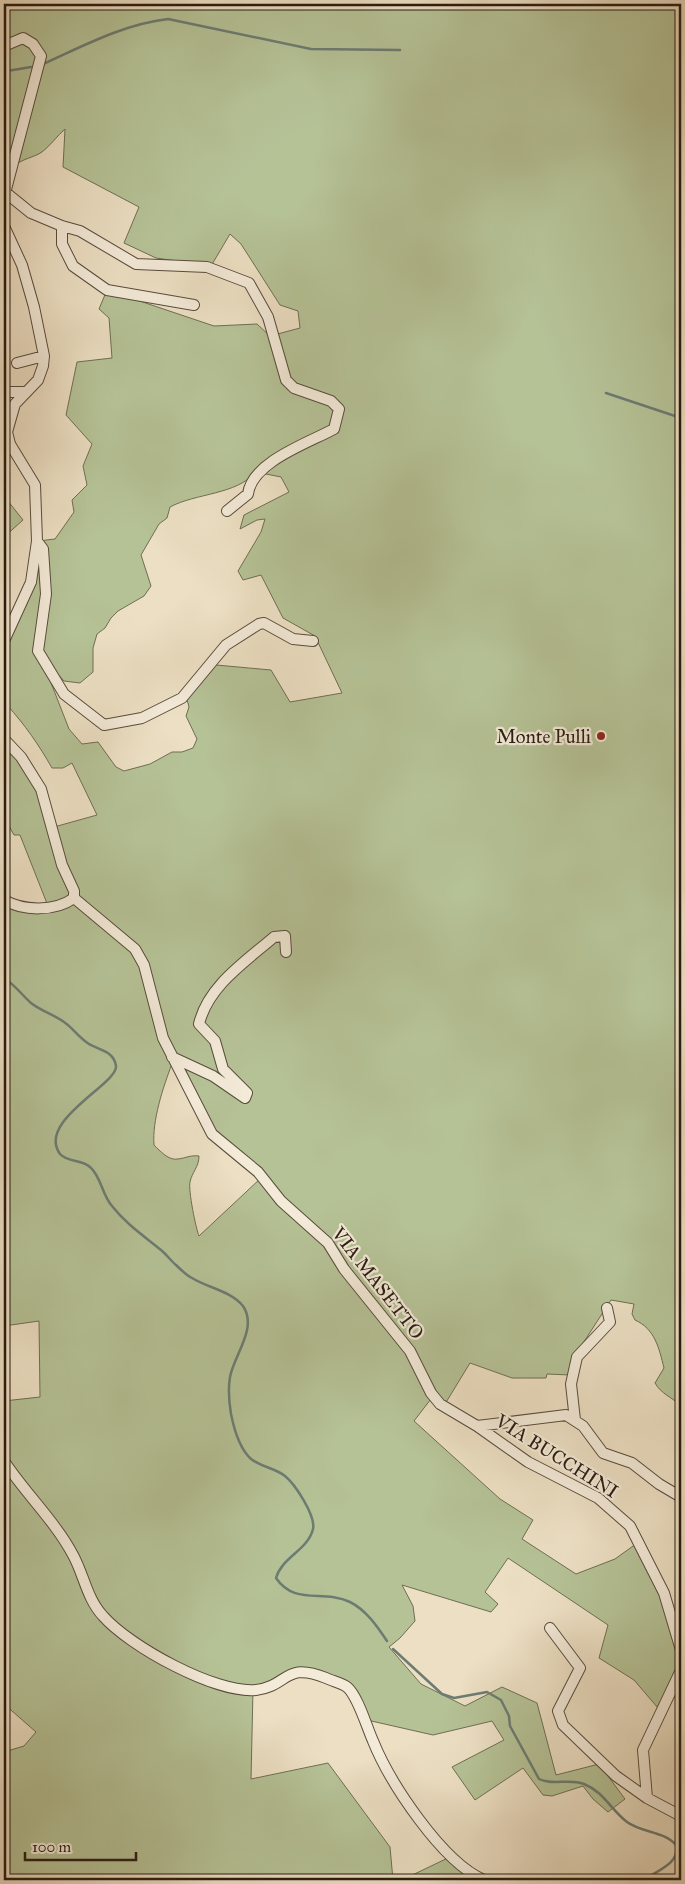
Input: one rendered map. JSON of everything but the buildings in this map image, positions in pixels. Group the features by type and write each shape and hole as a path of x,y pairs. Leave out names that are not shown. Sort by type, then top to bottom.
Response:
{"street":[{"path":"9,44 23,38 33,44 41,56 4,195 31,212 62,226 80,231 136,264 207,267 249,283 268,317 286,380 294,388 331,401 338,409 334,429 262,469 249,486 248,494 227,511"},
{"path":"4,226 22,265 44,356 38,380 24,392 11,413 6,433 10,444 35,485 37,541 31,582 4,641"},
{"path":"62,226 62,244 73,266 108,290 194,304"},
{"path":"17,363 44,356"},
{"path":"4,392 24,392"},
{"path":"37,541 43,548 46,594 38,651 64,694 104,725 142,718 182,698 226,645 258,624 264,623 293,640 313,641"},
{"path":"4,739 21,756 41,789 62,866 74,891 74,898 67,904 46,907 14,905 4,900"},
{"name":"VIA MASETTO","path":"74,898 136,949 144,965 163,1038 212,1134 258,1172 282,1201 328,1243 344,1269 410,1351 431,1393 440,1404 477,1426"},
{"path":"172,1056 213,1076 245,1098 247,1094 224,1068 215,1041 199,1024 203,1008 225,979 274,938 284,936 286,952"},
{"path":"575,1420 571,1384 577,1357 610,1322 607,1308"},
{"path":"477,1426 566,1415 583,1426 603,1453 632,1463 659,1484 681,1497"},
{"name":"VIA BUCCHINI","path":"477,1426 528,1462 598,1498 630,1526 664,1593 681,1650"},
{"path":"4,1461 73,1555 92,1601 102,1616 128,1639 172,1666 236,1689 256,1690 271,1685 295,1671 313,1673 347,1687 365,1718 373,1742 399,1792 448,1854 473,1876 484,1880"},
{"path":"550,1628 580,1668 558,1711 563,1725 616,1776 647,1798 681,1816"},
{"path":"647,1798 643,1750 681,1670"}],"green space":[{"path":"4,4 681,4 681,1406 660,1390 655,1383 664,1368 658,1346 652,1334 635,1320 632,1314 634,1304 611,1300 576,1354 570,1375 547,1374 546,1378 512,1378 470,1363 445,1404 434,1395 414,1421 500,1499 533,1520 522,1539 576,1574 615,1559 640,1541 674,1617 680,1618 681,1621 681,1674 658,1708 634,1680 599,1658 608,1625 508,1558 485,1592 498,1604 491,1612 402,1585 413,1606 415,1621 389,1647 421,1684 465,1706 502,1687 537,1703 556,1775 599,1764 625,1799 608,1812 593,1799 583,1786 552,1796 543,1795 523,1768 475,1800 452,1767 504,1740 492,1721 433,1735 367,1720 345,1686 301,1669 253,1689 251,1779 328,1763 390,1847 393,1880 4,1880 4,1752 24,1746 36,1732 4,1704 4,1401 40,1397 39,1321 4,1326 4,899 48,906 20,835 14,835 4,817 4,739 25,760 54,827 97,815 72,763 63,768 52,768 20,720 7,705 4,708 4,638 25,596 38,541 55,539 74,512 72,500 87,485 83,466 92,444 66,415 77,362 112,358 109,318 99,309 107,290 214,326 257,324 270,336 300,328 298,311 280,305 241,244 230,234 211,266 156,258 124,243 139,207 63,167 65,129 42,152 20,162 12,168 4,219","holes":["256,472 281,477 289,492 244,515 240,529 257,520 265,519 261,532 238,571 243,580 261,575 283,618 315,636 342,693 290,702 271,670 216,665 185,692 189,707 186,716 197,739 193,748 182,752 172,752 150,764 124,771 116,767 98,742 82,744 69,729 46,670 54,670 64,681 80,683 93,672 93,648 97,634 105,628 118,611 144,596 151,586 141,555 159,524 167,518 170,507 180,502 238,485 248,480","172,1064 213,1134 261,1178 199,1236 190,1186 199,1156 175,1159 165,1155 154,1145 156,1115"]},
{"path":"4,496 23,520 4,537"},
{"path":"452,1856 486,1880 402,1880"}],"waterway":[{"path":"43,64 120,31 168,19 311,49 400,50"},
{"path":"4,86 9,66 6,48"},
{"path":"7,71 31,67"},
{"path":"606,393 681,418"},
{"path":"4,978 31,1003 64,1022 85,1042 106,1052 115,1061 116,1066 113,1074 68,1116 59,1129 56,1141 60,1154 67,1159 90,1167 97,1175 109,1202 129,1224 188,1275 226,1293 238,1301 247,1314 247,1332 232,1369 229,1382 232,1420 247,1455 259,1464 281,1473 289,1480 304,1501 313,1523 313,1529 306,1543 284,1564 276,1578 284,1587 292,1592 310,1596 340,1598 356,1605 375,1624 387,1641"},
{"path":"393,1649 442,1694 454,1698 487,1692 501,1700 509,1716 510,1726 539,1779 550,1782 578,1782 591,1787 621,1817 633,1826 671,1840 676,1845 675,1857 666,1866 644,1880"}],"place":[{"name":"Monte Pulli","path":"601,736"}]}
